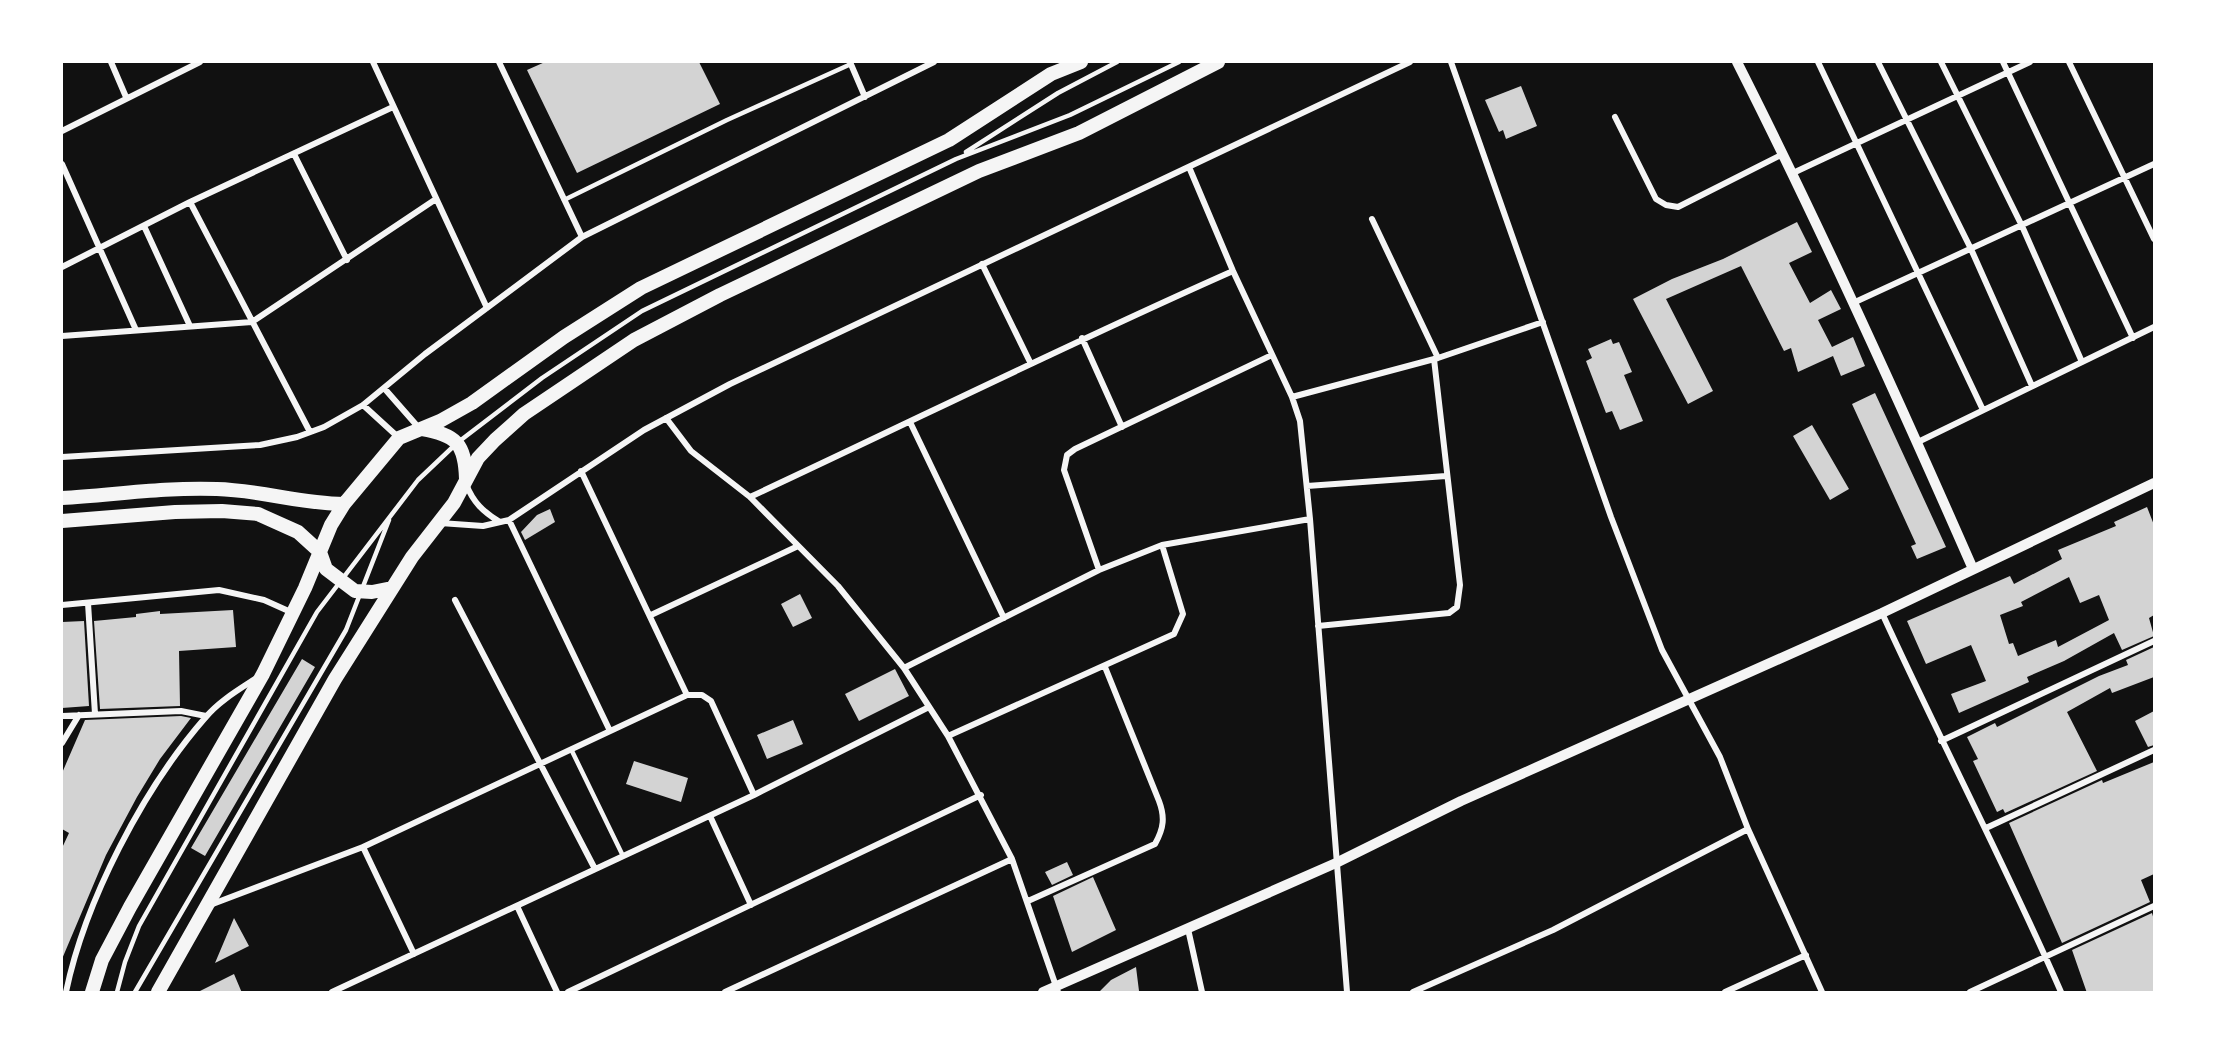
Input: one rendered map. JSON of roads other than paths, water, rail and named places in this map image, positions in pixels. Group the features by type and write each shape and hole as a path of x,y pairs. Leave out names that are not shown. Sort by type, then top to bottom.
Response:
{"main road":[{"path":"92,993 102,960 263,674 344,504 399,438 440,422 472,404 564,337 641,288 949,140 1051,74 1081,62"},
{"path":"158,993 305,730 392,588 440,523 478,458 524,414 634,340 720,295 978,171 1079,133 1218,62"},
{"path":"419,429 453,438 465,460 466,481"},
{"path":"62,498 216,488 263,493 316,504 344,504"},
{"path":"62,521 175,512 222,511 258,514 298,532 320,552 326,569 355,591 372,592 392,588"}],"street":[{"path":"111,62 126,97"},
{"path":"62,131 200,62"},
{"path":"372,62 487,308"},
{"path":"499,62 582,237"},
{"path":"62,457 260,445 310,432 363,405 582,237 934,62"},
{"path":"440,523 483,526 509,520 581,471 666,418 730,384 1410,62"},
{"path":"1451,62 1662,650 1720,757 1748,829 1822,993"},
{"path":"1737,62 1793,173 1918,442 1973,569"},
{"path":"1818,62 1983,410"},
{"path":"1878,62 1971,249 2032,386"},
{"path":"1941,62 2022,226 2082,362"},
{"path":"2003,62 2133,338"},
{"path":"1793,173 2030,62"},
{"path":"2069,62 2154,239"},
{"path":"850,63 865,97"},
{"path":"62,267 190,202 393,107"},
{"path":"1615,117 1656,199 1666,205 1678,207 1784,154"},
{"path":"294,154 347,260"},
{"path":"62,164 136,330"},
{"path":"1853,303 2070,205 2154,164"},
{"path":"1189,167 1233,271 1292,397 1302,431 1347,993"},
{"path":"62,336 252,322 436,199"},
{"path":"190,202 310,432"},
{"path":"1318,626 1449,614 1454,610 1461,591 1446,476 1436,359 1372,219"},
{"path":"144,226 190,326"},
{"path":"982,264 1030,362"},
{"path":"750,497 910,422 1030,362 1233,271"},
{"path":"1292,397 1436,359 1543,322"},
{"path":"1918,442 2154,327"},
{"path":"1082,338 1122,427"},
{"path":"1099,570 1064,470 1067,455 1075,449 1272,355"},
{"path":"384,388 419,429"},
{"path":"363,405 399,438"},
{"path":"666,418 691,451 750,497 838,586 904,668 948,736 981,795 1012,859 1058,989"},
{"path":"910,422 1004,618"},
{"path":"581,471 687,694"},
{"path":"1307,486 1446,476"},
{"path":"466,481 471,497 483,512 500,522"},
{"path":"1043,993 1058,989 1336,863 1461,801 1882,613 2154,483"},
{"path":"904,668 1099,570 1162,546 1310,519"},
{"path":"509,520 610,731"},
{"path":"651,615 796,546"},
{"path":"948,736 1174,634 1183,614 1162,546"},
{"path":"62,605 219,590 264,600 293,613"},
{"path":"456,600 595,869"},
{"path":"88,603 95,714"},
{"path":"1882,613 1941,741 1986,828 2061,993"},
{"path":"1941,741 2154,641"},
{"path":"1028,901 1155,844 1163,825 1164,814 1105,667"},
{"path":"66,993 84,928 133,825 162,774 206,716 263,674"},
{"path":"209,905 363,847 687,694 702,695 711,701 754,795"},
{"path":"332,993 754,795 930,707"},
{"path":"62,716 182,711 206,716"},
{"path":"62,743 79,715"},
{"path":"1986,828 2154,750"},
{"path":"568,993 981,795"},
{"path":"710,816 751,904"},
{"path":"1413,993 1553,930 1748,829"},
{"path":"363,847 414,954"},
{"path":"725,993 1012,859"},
{"path":"517,906 557,993"},
{"path":"1970,993 2154,906"},
{"path":"1188,929 1202,993"},
{"path":"1725,993 1806,955"}],"lane":[{"path":"956,159 1058,93 1118,62"},
{"path":"117,993 125,962 139,926 317,612 418,480 457,443 542,378 642,311 956,159 1070,115 1179,62"},
{"path":"564,200 850,63"},
{"path":"135,993 346,630 391,514"},
{"path":"571,749 624,856"}]}
